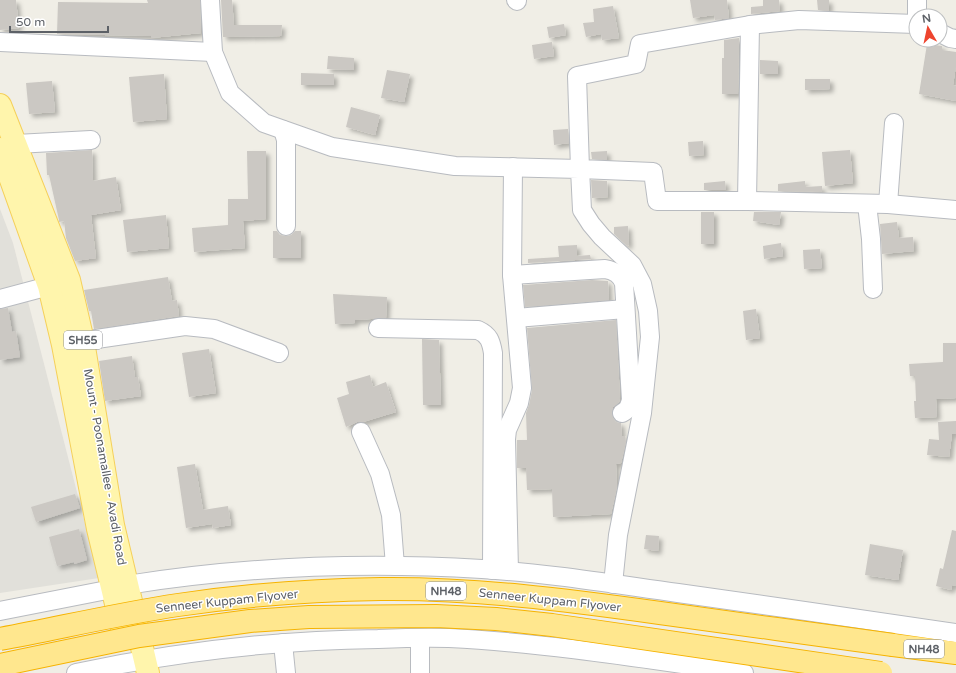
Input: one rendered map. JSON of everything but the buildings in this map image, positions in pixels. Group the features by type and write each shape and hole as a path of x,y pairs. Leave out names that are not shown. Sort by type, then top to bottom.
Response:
{"highway":[{"name":"Senneer Kuppam Flyover","path":"0,639 176,605 282,594 383,589 438,590 519,595 956,647"},
{"name":"Senneer Kuppam Flyover","path":"0,664 138,636 250,622 309,617 436,616 496,619 552,625 881,673"}],"main road":[{"name":"Mount - Poonamallee - Avadi Road","path":"0,105 8,146 40,262 49,286 63,345 98,529 119,587 139,667"},
{"name":"Mount - Poonamallee - Avadi Road","path":"8,146 69,280 83,341 113,525 119,587"}],"street":[{"path":"210,0 213,52 230,93 264,123 332,147 455,166 653,172 657,201 888,204 956,210"},
{"path":"613,584 618,535 642,413 650,337 648,311 642,284 632,265 602,237 582,210 577,76 636,64 640,44 750,25 799,20 908,24"},
{"path":"747,201 750,25"},
{"path":"0,42 213,52"},
{"path":"888,204 894,123"},
{"path":"283,130 286,140 286,226"},
{"path":"8,146 91,140"},
{"path":"501,570 507,430 519,404 522,388 512,275 513,167"},
{"path":"867,204 871,239 872,289"},
{"path":"512,275 605,269 613,270 621,276 624,283 631,400 629,408 622,413"},
{"path":"0,299 49,286"},
{"path":"516,318 625,309"},
{"path":"83,341 184,326 214,329 278,352"},
{"path":"378,328 478,330 486,334 491,341 493,353 501,570"},
{"path":"361,432 380,474 391,515 395,566"},
{"path":"0,611 119,587 219,572 341,565 395,566 501,570 613,584 956,647"},
{"path":"76,673 139,667 191,653 283,643 349,639 420,638 501,641 662,667 744,673"},
{"path":"420,638 420,673"},
{"path":"283,643 286,673"}],"shaded area":[{"path":"0,209 13,243 99,578 0,593"}]}
